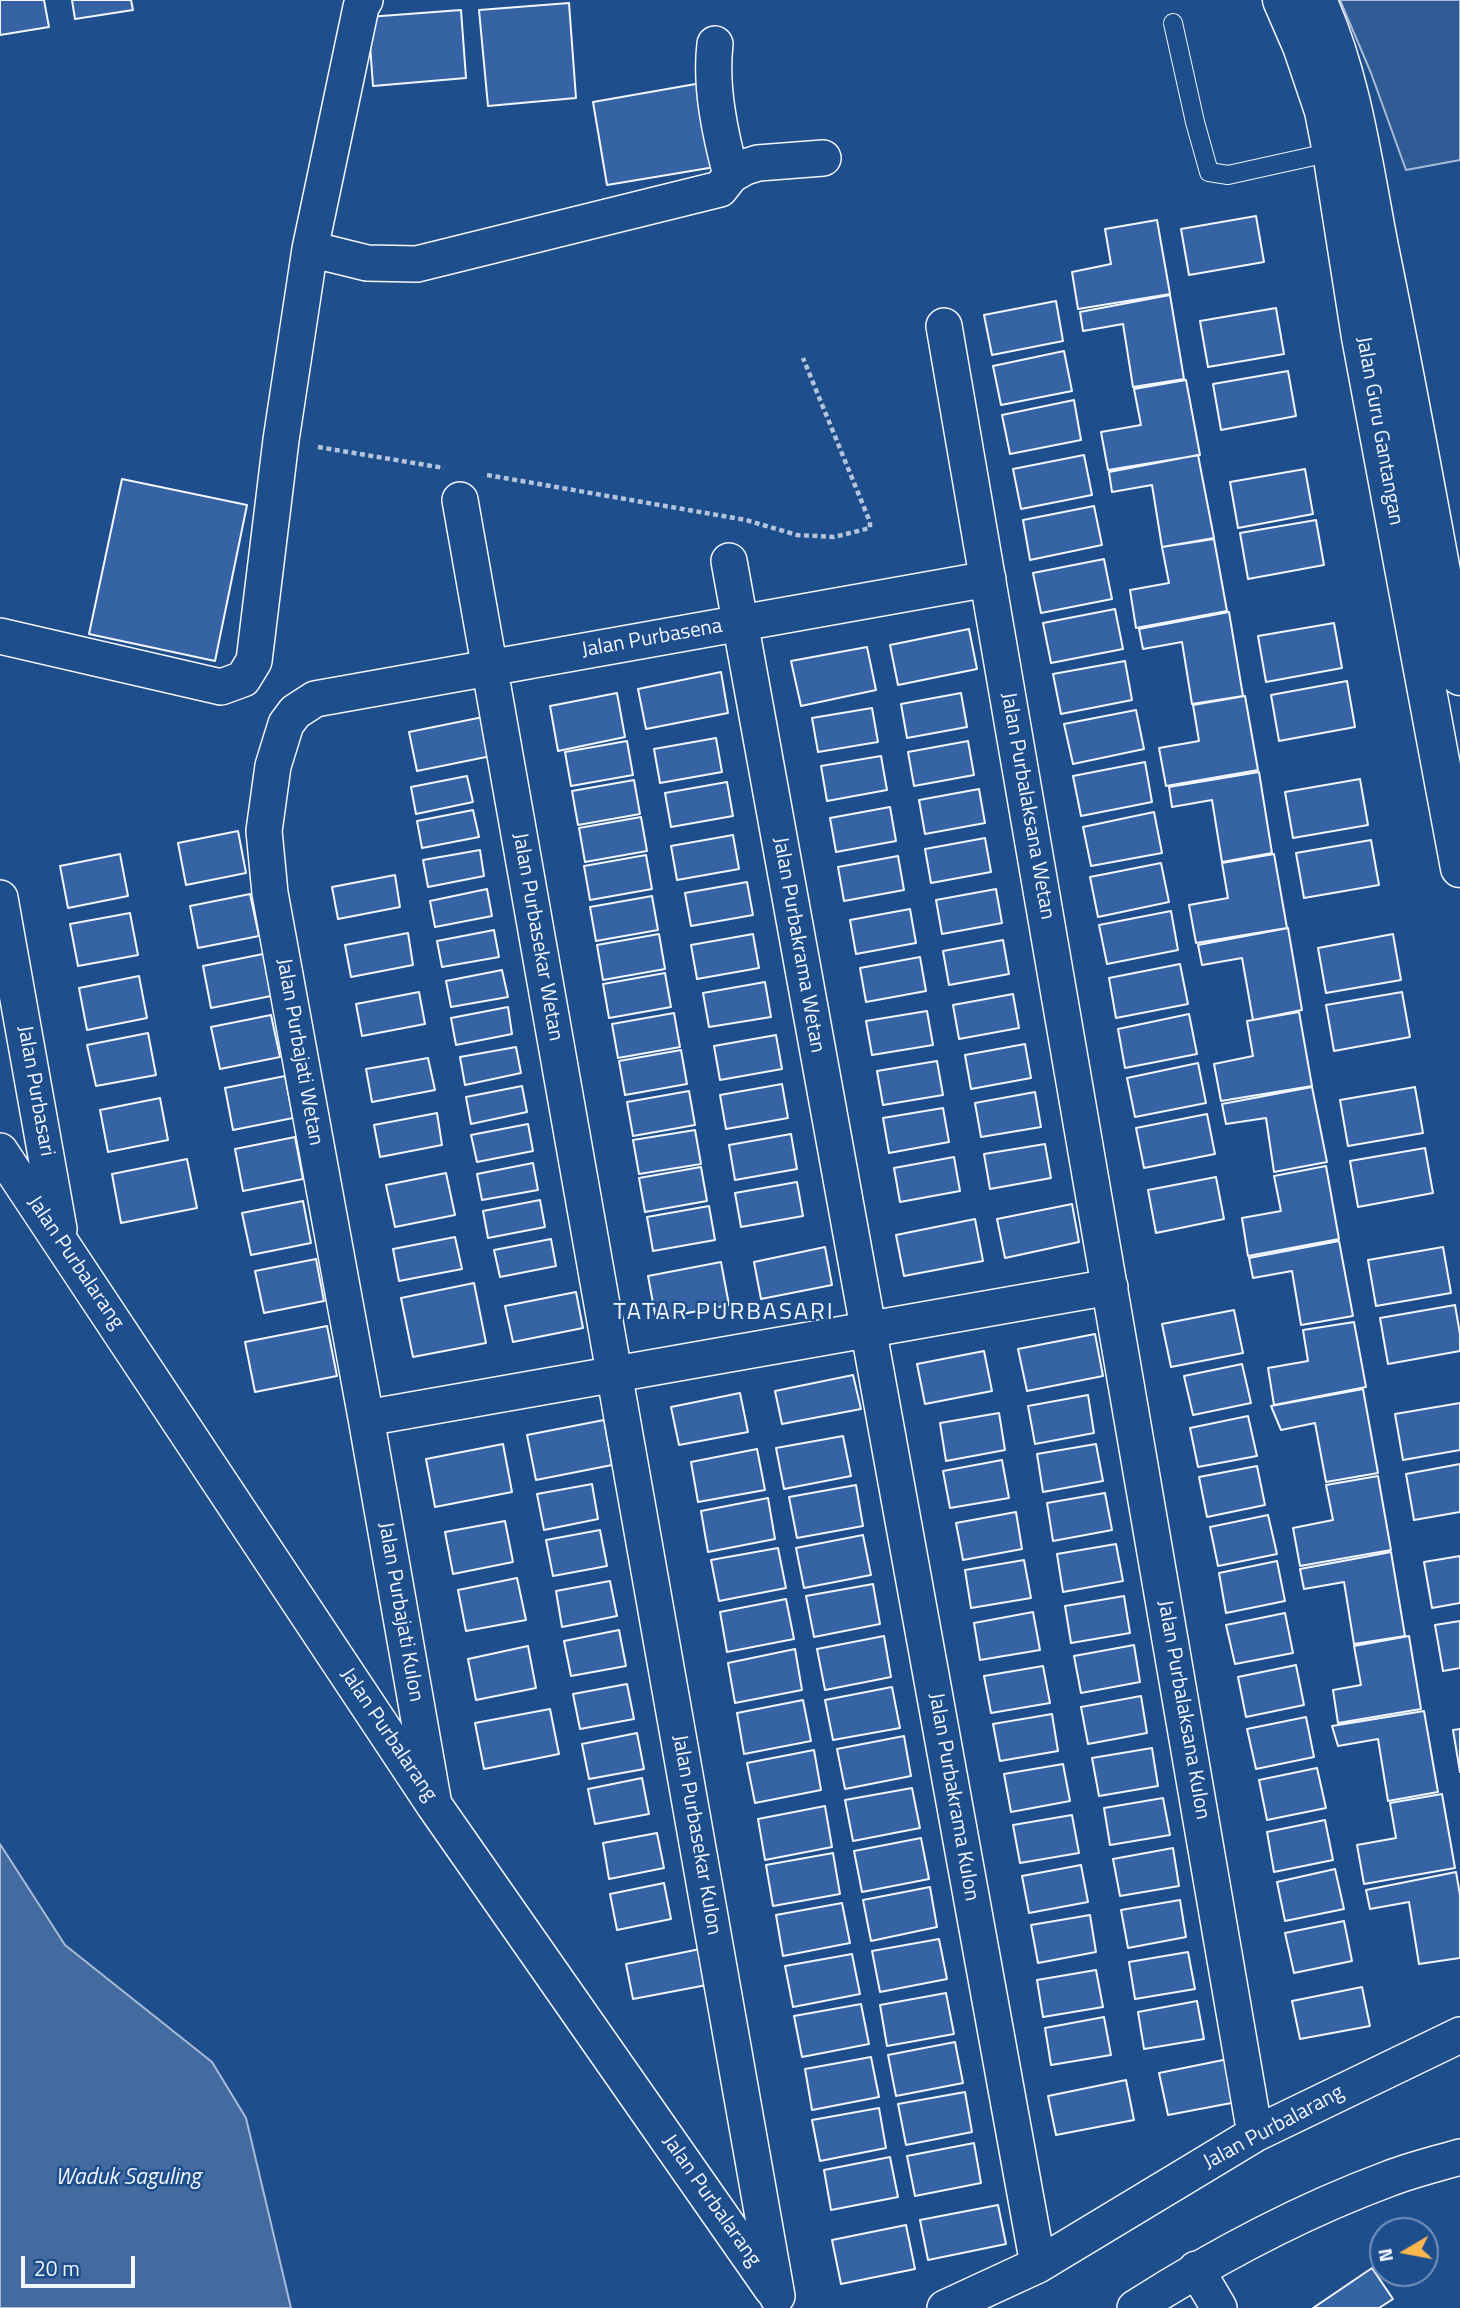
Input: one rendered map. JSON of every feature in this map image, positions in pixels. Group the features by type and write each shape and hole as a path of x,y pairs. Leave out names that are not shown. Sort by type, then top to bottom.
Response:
{"street":[{"path":"0,636 221,687 243,679 254,661 281,440 310,250 361,7 365,0"},
{"name":"Jalan Guru Gantangan","path":"1282,0 1302,47 1319,98 1332,152 1361,337 1460,868"},
{"name":"Jalan Guru Gantangan","path":"1317,0 1332,34 1350,99 1409,396 1460,676"},
{"path":"715,44 713,66 723,145 731,175"},
{"path":"310,250 367,263 417,264 720,189 731,175 758,163 823,158"},
{"name":"Jalan Purbalaksana Wetan","path":"944,326 1110,1287"},
{"name":"Jalan Purbasekar Wetan","path":"460,500 614,1374"},
{"name":"Jalan Purbakrama Wetan","path":"729,561 868,1329"},
{"name":"Jalan Purbasena","path":"315,699 988,579"},
{"name":"Jalan Purbajati Wetan","path":"315,699 295,712 286,724 273,766 264,831 270,893 366,1418"},
{"name":"Jalan Purbasari","path":"0,898 62,1243"},
{"name":"Jalan Purbalarang","path":"0,1151 434,1805 784,2302"},
{"path":"366,1418 1110,1287"},
{"name":"Jalan Purbalaksana Kulon","path":"1110,1287 1255,2134"},
{"name":"Jalan Purbakrama Kulon","path":"868,1329 1038,2265"},
{"name":"Jalan Purbasekar Kulon","path":"614,1374 784,2302"},
{"name":"Jalan Purbajati Kulon","path":"366,1418 434,1805"},
{"name":"Jalan Purbalarang","path":"945,2308 1038,2265 1255,2134 1460,2035"},
{"path":"1135,2308 1196,2269 1299,2217 1389,2179 1460,2157"},
{"path":"1196,2269 1219,2308"}],"lane":[{"path":"1173,23 1209,172 1228,175 1332,152"}],"path":[{"path":"486,475 746,520 797,535 834,537 865,530 870,528 870,522 803,359"},
{"path":"281,440 445,468"}],"shaded area":[{"path":"1340,0 1460,0 1460,160 1406,170 1371,73"}],"water":[{"name":"Waduk Saguling","path":"0,1844 65,1945 212,2062 246,2118 291,2308 0,2308"}],"building":[{"path":"0,0 44,0 49,27 0,35"},
{"path":"72,0 131,0 133,10 75,19"},
{"path":"569,3 576,98 488,106 479,10"},
{"path":"461,10 466,78 373,86 368,17"},
{"path":"707,82 721,166 607,185 593,102"},
{"path":"1256,216 1264,262 1189,275 1181,229"},
{"path":"1157,220 1170,294 1078,309 1072,272 1111,264 1105,229"},
{"path":"1170,295 1184,379 1133,387 1123,324 1083,331 1080,312"},
{"path":"1056,301 1063,341 992,355 984,315"},
{"path":"1276,308 1284,354 1208,367 1200,321"},
{"path":"1064,351 1072,391 1001,405 993,366"},
{"path":"1288,371 1296,416 1221,430 1213,384"},
{"path":"1186,380 1200,455 1108,470 1101,432 1141,425 1134,389"},
{"path":"1074,400 1081,440 1010,454 1002,415"},
{"path":"1084,455 1092,495 1021,509 1013,469"},
{"path":"1198,455 1214,538 1162,547 1152,485 1112,492 1109,472"},
{"path":"1305,469 1313,514 1238,528 1230,482"},
{"path":"122,479 247,505 215,661 89,634"},
{"path":"1094,506 1102,545 1030,560 1023,520"},
{"path":"1316,520 1324,565 1248,579 1240,533"},
{"path":"1214,539 1227,611 1136,628 1130,590 1169,583 1162,547"},
{"path":"1104,559 1112,599 1041,613 1033,573"},
{"path":"1115,609 1123,649 1051,663 1043,623"},
{"path":"1229,612 1243,696 1192,704 1182,642 1143,649 1139,629"},
{"path":"1334,623 1342,668 1266,682 1258,636"},
{"path":"969,629 977,669 898,685 890,645"},
{"path":"867,647 876,690 801,706 791,661"},
{"path":"1125,661 1132,700 1061,714 1053,674"},
{"path":"721,672 728,713 646,729 638,689"},
{"path":"1347,681 1355,727 1279,741 1271,695"},
{"path":"617,693 625,737 558,751 550,706"},
{"path":"961,693 967,727 907,738 901,704"},
{"path":"1245,696 1258,770 1166,786 1159,748 1199,741 1193,705"},
{"path":"872,708 878,742 818,752 812,718"},
{"path":"1136,710 1144,749 1073,764 1064,724"},
{"path":"488,716 496,755 417,771 409,732"},
{"path":"716,738 722,772 660,783 654,749"},
{"path":"627,741 633,775 571,786 565,752"},
{"path":"968,741 974,775 914,786 908,752"},
{"path":"881,756 887,790 827,801 821,766"},
{"path":"1145,762 1152,802 1081,816 1073,776"},
{"path":"1259,772 1272,853 1222,862 1212,800 1172,807 1169,787"},
{"path":"467,776 473,802 416,814 411,787"},
{"path":"1360,779 1368,825 1293,838 1285,792"},
{"path":"634,780 640,814 578,825 572,791"},
{"path":"727,782 733,816 671,827 665,793"},
{"path":"979,789 985,823 925,834 919,800"},
{"path":"890,807 896,841 836,852 830,818"},
{"path":"473,810 479,837 422,848 417,821"},
{"path":"1154,812 1162,853 1091,866 1083,827"},
{"path":"641,817 647,851 585,862 579,828"},
{"path":"238,831 246,873 186,885 178,843"},
{"path":"733,835 739,869 677,880 671,846"},
{"path":"985,838 991,872 931,883 925,849"},
{"path":"1371,840 1379,885 1304,898 1296,853"},
{"path":"480,850 484,876 428,887 423,860"},
{"path":"120,854 128,896 68,908 60,866"},
{"path":"1274,854 1287,928 1196,943 1189,905 1228,898 1222,863"},
{"path":"646,855 652,889 590,900 584,866"},
{"path":"898,856 904,890 844,901 838,867"},
{"path":"1161,863 1169,902 1098,917 1090,877"},
{"path":"395,875 400,907 338,919 332,887"},
{"path":"747,882 753,915 691,926 685,893"},
{"path":"487,889 492,916 435,927 430,901"},
{"path":"996,889 1002,923 942,934 936,900"},
{"path":"250,894 259,936 198,948 190,906"},
{"path":"652,896 658,930 596,941 590,907"},
{"path":"910,909 916,943 856,954 850,920"},
{"path":"1171,911 1178,950 1107,964 1099,925"},
{"path":"130,913 138,955 78,966 70,924"},
{"path":"1288,928 1302,1010 1253,1020 1242,958 1202,965 1198,945"},
{"path":"494,930 499,957 442,967 437,941"},
{"path":"408,933 413,965 351,977 345,945"},
{"path":"659,934 665,969 603,980 597,945"},
{"path":"753,934 759,968 697,979 691,945"},
{"path":"1393,934 1401,980 1326,993 1318,948"},
{"path":"1003,940 1009,974 949,985 943,951"},
{"path":"263,954 271,996 211,1008 203,966"},
{"path":"920,957 926,991 866,1002 860,968"},
{"path":"1180,964 1188,1004 1116,1018 1109,978"},
{"path":"502,970 508,997 451,1007 446,981"},
{"path":"665,973 671,1007 609,1018 603,984"},
{"path":"139,976 147,1018 87,1030 79,988"},
{"path":"765,982 771,1017 709,1027 703,993"},
{"path":"419,992 425,1024 362,1036 356,1004"},
{"path":"1402,992 1410,1037 1334,1051 1326,1005"},
{"path":"1013,994 1019,1028 959,1039 953,1005"},
{"path":"508,1007 512,1034 456,1045 451,1018"},
{"path":"927,1011 933,1045 872,1055 866,1021"},
{"path":"1299,1012 1312,1086 1221,1101 1214,1064 1253,1056 1247,1021"},
{"path":"674,1013 680,1047 618,1058 612,1024"},
{"path":"1189,1014 1197,1054 1125,1068 1118,1029"},
{"path":"271,1015 280,1057 220,1069 211,1027"},
{"path":"148,1033 156,1075 96,1086 87,1045"},
{"path":"776,1035 782,1069 720,1080 714,1046"},
{"path":"1025,1044 1031,1078 971,1089 965,1055"},
{"path":"516,1047 521,1073 465,1085 460,1057"},
{"path":"681,1050 687,1084 625,1095 619,1061"},
{"path":"428,1058 435,1090 372,1102 366,1069"},
{"path":"937,1061 943,1095 883,1105 877,1071"},
{"path":"1198,1063 1206,1103 1135,1117 1127,1078"},
{"path":"285,1076 293,1118 233,1130 225,1088"},
{"path":"782,1084 788,1118 726,1129 720,1095"},
{"path":"522,1086 527,1112 471,1124 466,1097"},
{"path":"1312,1087 1327,1162 1274,1172 1266,1118 1226,1124 1222,1104"},
{"path":"1415,1087 1423,1133 1348,1146 1340,1100"},
{"path":"689,1091 695,1125 633,1136 627,1102"},
{"path":"1035,1092 1041,1127 981,1137 975,1103"},
{"path":"160,1098 168,1140 108,1152 100,1110"},
{"path":"943,1108 949,1142 889,1153 883,1118"},
{"path":"437,1113 442,1145 380,1157 374,1125"},
{"path":"1207,1114 1215,1154 1144,1168 1136,1128"},
{"path":"528,1124 533,1151 477,1162 471,1135"},
{"path":"695,1130 701,1164 639,1174 633,1140"},
{"path":"791,1134 797,1169 735,1180 729,1145"},
{"path":"295,1137 303,1179 243,1191 235,1149"},
{"path":"1045,1144 1051,1178 990,1189 984,1154"},
{"path":"1425,1148 1433,1193 1358,1207 1350,1161"},
{"path":"954,1157 960,1191 900,1202 894,1168"},
{"path":"187,1159 197,1208 121,1223 112,1174"},
{"path":"533,1163 538,1190 482,1200 477,1174"},
{"path":"1326,1166 1339,1239 1248,1256 1242,1218 1281,1211 1274,1176"},
{"path":"701,1167 707,1201 645,1212 639,1178"},
{"path":"446,1173 455,1215 395,1227 386,1185"},
{"path":"1216,1177 1224,1219 1156,1233 1148,1190"},
{"path":"797,1182 803,1216 741,1227 735,1193"},
{"path":"540,1200 545,1227 488,1238 483,1211"},
{"path":"303,1201 311,1243 251,1255 242,1213"},
{"path":"1072,1204 1079,1242 1005,1258 997,1219"},
{"path":"709,1206 715,1240 653,1251 647,1217"},
{"path":"975,1219 983,1261 904,1276 896,1235"},
{"path":"455,1237 462,1269 399,1281 393,1249"},
{"path":"551,1239 556,1266 500,1277 494,1250"},
{"path":"1339,1241 1353,1316 1301,1325 1292,1271 1253,1278 1249,1258"},
{"path":"825,1247 832,1285 761,1299 754,1262"},
{"path":"1443,1247 1451,1293 1376,1306 1368,1260"},
{"path":"316,1259 324,1301 264,1313 255,1271"},
{"path":"721,1262 729,1305 656,1319 648,1276"},
{"path":"474,1283 486,1343 413,1357 401,1298"},
{"path":"576,1292 583,1328 513,1342 505,1306"},
{"path":"1455,1305 1460,1351 1388,1364 1380,1318"},
{"path":"1234,1310 1243,1353 1171,1367 1162,1324"},
{"path":"1354,1322 1366,1387 1274,1405 1268,1368 1308,1361 1303,1330"},
{"path":"327,1326 337,1376 255,1392 245,1342"},
{"path":"1095,1334 1103,1376 1027,1391 1018,1349"},
{"path":"984,1351 992,1391 925,1404 917,1364"},
{"path":"1242,1364 1251,1403 1193,1415 1184,1376"},
{"path":"853,1375 861,1409 782,1424 775,1391"},
{"path":"1363,1389 1378,1473 1326,1482 1315,1423 1281,1430 1271,1406"},
{"path":"740,1393 748,1432 679,1445 671,1407"},
{"path":"1088,1395 1094,1433 1035,1444 1028,1406"},
{"path":"1460,1403 1460,1450 1403,1460 1395,1414"},
{"path":"999,1413 1005,1450 946,1461 940,1423"},
{"path":"1248,1416 1257,1456 1198,1467 1190,1428"},
{"path":"604,1420 612,1465 536,1480 527,1435"},
{"path":"843,1436 851,1476 784,1489 776,1448"},
{"path":"503,1444 512,1492 435,1507 426,1459"},
{"path":"1096,1444 1103,1481 1043,1492 1037,1454"},
{"path":"757,1449 765,1490 698,1502 691,1462"},
{"path":"1002,1460 1009,1498 950,1508 943,1471"},
{"path":"1460,1464 1460,1512 1414,1520 1406,1474"},
{"path":"1257,1466 1265,1505 1207,1517 1199,1477"},
{"path":"1378,1476 1391,1550 1300,1566 1293,1528 1333,1520 1326,1485"},
{"path":"592,1484 598,1519 544,1530 537,1494"},
{"path":"856,1485 863,1526 797,1538 789,1497"},
{"path":"1105,1493 1112,1530 1053,1541 1047,1503"},
{"path":"768,1498 775,1539 708,1552 701,1511"},
{"path":"1016,1512 1022,1549 963,1560 956,1523"},
{"path":"1268,1515 1277,1554 1218,1566 1210,1527"},
{"path":"505,1521 513,1562 453,1574 445,1532"},
{"path":"600,1530 607,1566 553,1576 546,1540"},
{"path":"863,1535 871,1575 804,1588 796,1548"},
{"path":"1116,1544 1123,1581 1063,1592 1057,1554"},
{"path":"778,1548 786,1588 719,1601 711,1560"},
{"path":"1391,1552 1405,1636 1354,1644 1344,1582 1304,1589 1300,1569"},
{"path":"1460,1556 1460,1603 1432,1608 1424,1562"},
{"path":"1024,1560 1031,1598 971,1608 965,1570"},
{"path":"1277,1561 1285,1601 1226,1613 1219,1573"},
{"path":"517,1578 526,1620 466,1631 458,1590"},
{"path":"610,1581 617,1616 562,1627 556,1591"},
{"path":"873,1584 880,1624 814,1637 806,1596"},
{"path":"1124,1596 1130,1633 1071,1643 1065,1606"},
{"path":"786,1599 794,1639 727,1652 720,1612"},
{"path":"1033,1612 1040,1650 980,1660 974,1623"},
{"path":"1285,1613 1293,1653 1235,1664 1226,1625"},
{"path":"1460,1621 1460,1668 1443,1671 1435,1625"},
{"path":"619,1630 626,1666 571,1676 564,1641"},
{"path":"884,1636 891,1677 825,1690 817,1649"},
{"path":"1409,1636 1421,1709 1338,1723 1333,1690 1361,1685 1354,1646"},
{"path":"1134,1645 1140,1682 1081,1693 1074,1656"},
{"path":"528,1646 536,1688 476,1700 468,1659"},
{"path":"795,1649 802,1690 735,1703 728,1663"},
{"path":"1296,1665 1304,1705 1246,1717 1238,1677"},
{"path":"1043,1666 1050,1703 991,1713 984,1676"},
{"path":"627,1684 634,1719 580,1729 573,1694"},
{"path":"892,1687 900,1728 833,1740 825,1700"},
{"path":"1141,1696 1147,1733 1088,1744 1081,1707"},
{"path":"803,1700 811,1741 744,1754 737,1713"},
{"path":"550,1709 559,1754 484,1769 475,1723"},
{"path":"1424,1711 1438,1792 1388,1801 1378,1739 1338,1746 1332,1726"},
{"path":"1052,1714 1058,1751 1000,1761 993,1724"},
{"path":"1306,1717 1314,1757 1256,1769 1247,1729"},
{"path":"1460,1729 1460,1772 1453,1730"},
{"path":"637,1733 644,1769 589,1779 582,1744"},
{"path":"904,1736 911,1776 845,1789 837,1749"},
{"path":"1152,1748 1158,1786 1099,1796 1092,1758"},
{"path":"814,1750 821,1790 755,1803 747,1763"},
{"path":"1063,1764 1070,1801 1011,1812 1004,1774"},
{"path":"1317,1768 1326,1808 1267,1820 1259,1780"},
{"path":"642,1778 649,1814 595,1824 588,1789"},
{"path":"912,1788 920,1828 853,1841 845,1800"},
{"path":"1442,1794 1455,1868 1364,1884 1357,1845 1396,1838 1390,1803"},
{"path":"1163,1798 1170,1835 1110,1845 1104,1808"},
{"path":"825,1806 832,1847 765,1860 758,1819"},
{"path":"1072,1815 1079,1853 1020,1863 1013,1825"},
{"path":"1325,1820 1333,1860 1274,1872 1267,1832"},
{"path":"657,1833 664,1868 609,1879 603,1843"},
{"path":"921,1838 929,1879 862,1892 854,1851"},
{"path":"1173,1848 1179,1886 1120,1896 1113,1859"},
{"path":"833,1853 840,1894 773,1906 766,1865"},
{"path":"1081,1865 1088,1902 1029,1913 1022,1876"},
{"path":"1335,1869 1344,1909 1285,1921 1277,1882"},
{"path":"1456,1872 1460,1895 1460,1958 1419,1964 1409,1902 1370,1909 1366,1890"},
{"path":"664,1883 671,1919 617,1930 610,1894"},
{"path":"930,1887 937,1927 871,1941 863,1900"},
{"path":"1180,1900 1186,1937 1128,1948 1121,1910"},
{"path":"842,1903 850,1943 783,1956 776,1915"},
{"path":"1090,1915 1096,1952 1038,1963 1031,1925"},
{"path":"1344,1921 1352,1961 1294,1973 1285,1933"},
{"path":"939,1939 947,1979 880,1992 872,1951"},
{"path":"705,1948 712,1984 633,1999 626,1964"},
{"path":"1188,1952 1195,1989 1135,1999 1129,1962"},
{"path":"852,1954 860,1994 793,2007 785,1966"},
{"path":"1096,1970 1103,2007 1043,2017 1037,1980"},
{"path":"1362,1987 1370,2026 1300,2039 1292,2001"},
{"path":"946,1993 954,2034 887,2046 880,2005"},
{"path":"1197,2001 1204,2039 1144,2049 1138,2012"},
{"path":"861,2004 869,2044 802,2057 794,2016"},
{"path":"1104,2017 1111,2055 1051,2065 1045,2028"},
{"path":"955,2042 963,2083 896,2096 888,2055"},
{"path":"871,2057 879,2097 812,2110 805,2069"},
{"path":"1233,2058 1242,2101 1168,2115 1159,2073"},
{"path":"1126,2080 1134,2120 1056,2135 1048,2096"},
{"path":"965,2092 972,2132 906,2145 898,2104"},
{"path":"879,2108 886,2148 820,2161 812,2120"},
{"path":"974,2143 981,2183 915,2196 907,2156"},
{"path":"890,2157 898,2197 831,2210 824,2170"},
{"path":"998,2205 1006,2244 928,2260 920,2220"},
{"path":"906,2225 915,2269 841,2284 832,2240"},
{"path":"1369,2270 1369,2287 1385,2287 1393,2299 1379,2308 1313,2308"}],"district":[{"name":"TATAR PURBASARI","path":"724,1313"}]}
